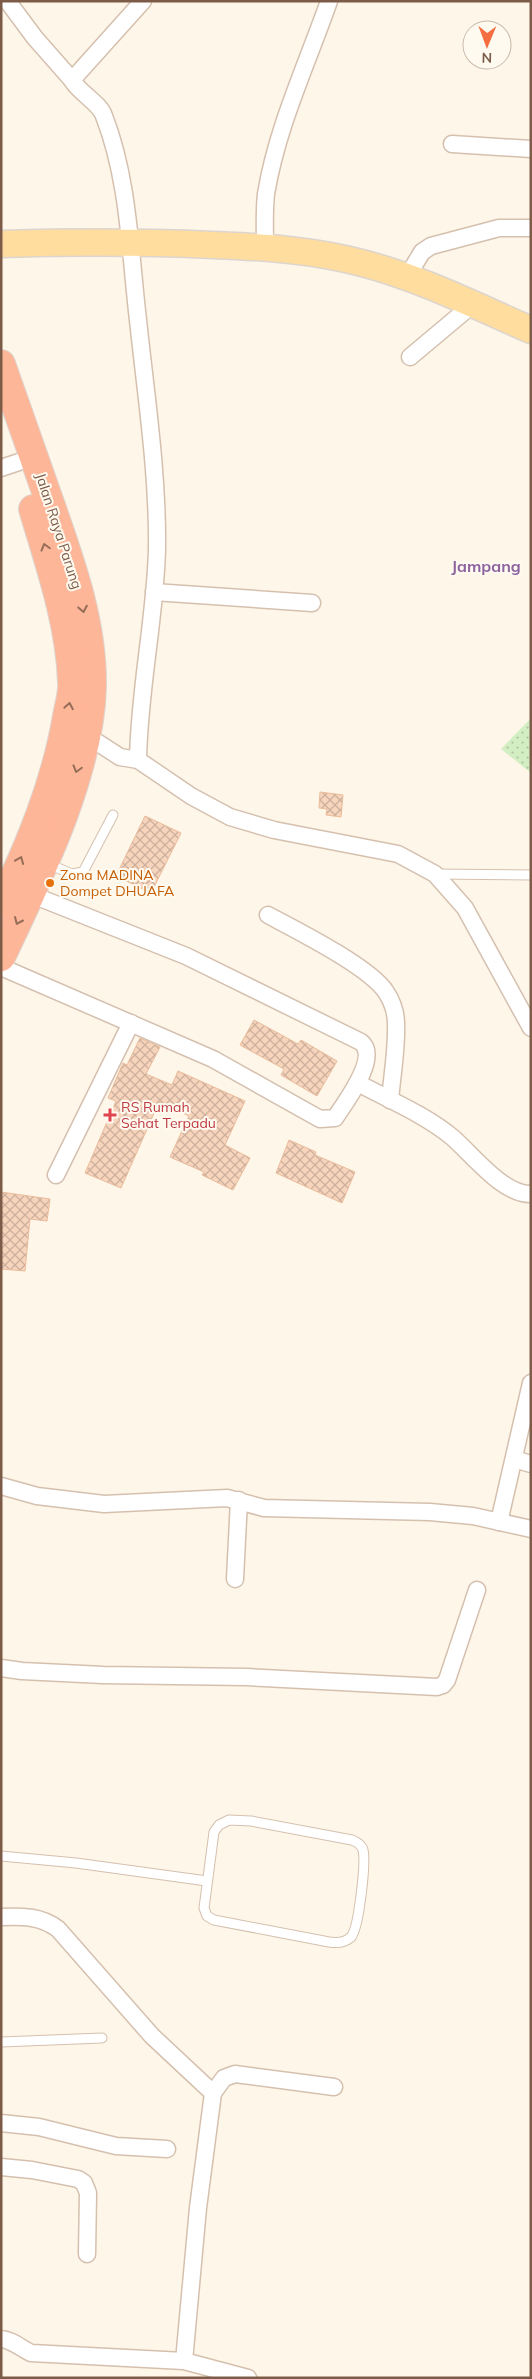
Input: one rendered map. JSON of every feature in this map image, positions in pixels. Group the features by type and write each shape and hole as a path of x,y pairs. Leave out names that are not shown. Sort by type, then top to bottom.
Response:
{"highway":[{"name":"Jalan Raya Parung","path":"1,364 77,581 89,642 92,687 86,735 66,808 1,958"},
{"name":"Jalan Raya Parung","path":"1,410 10,465 60,599 70,653 73,685 57,766 45,800 1,905"}],"main road":[{"path":"1,244 124,241 265,247 325,254 364,263 407,277 531,330"}],"street":[{"path":"72,80 143,1"},
{"path":"265,247 266,196 280,135 329,1"},
{"path":"9,3 35,38 79,90 104,113 117,153 124,241 154,467 157,549 141,703 130,759"},
{"path":"452,144 531,149"},
{"path":"407,277 422,252 431,246 499,228 531,228"},
{"path":"410,357 472,305"},
{"path":"154,592 312,603"},
{"path":"86,735 230,818 274,830 398,854 435,874 464,908 531,1028"},
{"path":"1,967 213,1059 320,1119 335,1118 358,1083 368,1054 365,1045 361,1042 186,956 30,894"},
{"path":"268,915 334,951 374,979 385,990 393,1007 396,1024 390,1100"},
{"path":"56,1175 131,1024"},
{"path":"358,1083 427,1119 451,1136 513,1191 531,1194"},
{"path":"500,1522 531,1383"},
{"path":"514,1459 531,1464"},
{"path":"1,1486 37,1496 104,1504 227,1498 264,1508 430,1512 473,1516 531,1530"},
{"path":"235,1579 239,1500"},
{"path":"1,1668 103,1675 246,1677 437,1687 443,1685 447,1680 477,1590"},
{"path":"1,1917 34,1917 51,1923 152,2036 213,2093"},
{"path":"184,2361 198,2208 213,2093 224,2078 235,2074 334,2087"},
{"path":"1,2123 39,2127 116,2146 167,2149"},
{"path":"1,2167 32,2170 84,2183 88,2192 87,2254"},
{"path":"1,2339 14,2342 20,2348 31,2352 184,2361 248,2378"}],"lane":[{"path":"44,862 72,874 83,872 113,815"},
{"path":"435,874 531,875"},
{"path":"229,1820 251,1821 352,1840 360,1844 363,1849 360,1904 356,1927 351,1937 343,1942 329,1942 211,1919 207,1916 204,1908 207,1881 214,1832 219,1825 229,1820"},
{"path":"1,1856 76,1863 207,1881"},
{"path":"1,2042 102,2038"}],"green space":[{"path":"531,718 531,773 501,749"}],"building":[{"path":"320,792 343,795 341,817 326,815 327,809 319,808"},
{"path":"145,816 181,833 151,893 116,876"},
{"path":"254,1020 298,1044 301,1040 337,1061 317,1096 281,1075 284,1069 240,1045"},
{"path":"140,1038 160,1047 146,1074 172,1085 178,1071 245,1101 225,1145 250,1158 233,1190 202,1175 204,1172 170,1157 189,1116 159,1102 121,1188 85,1173 116,1101 108,1098 123,1063 127,1065"},
{"path":"289,1140 316,1152 315,1155 355,1172 342,1203 276,1173"},
{"path":"1,1192 50,1199 47,1221 30,1219 25,1271 1,1269"}],"place":[{"name":"Zona MADINA Dompet DHUAFA","path":"50,883"},
{"name":"RS Rumah Sehat Terpadu","path":"110,1115"}],"district":[{"name":"Jampang","path":"486,566"}]}
